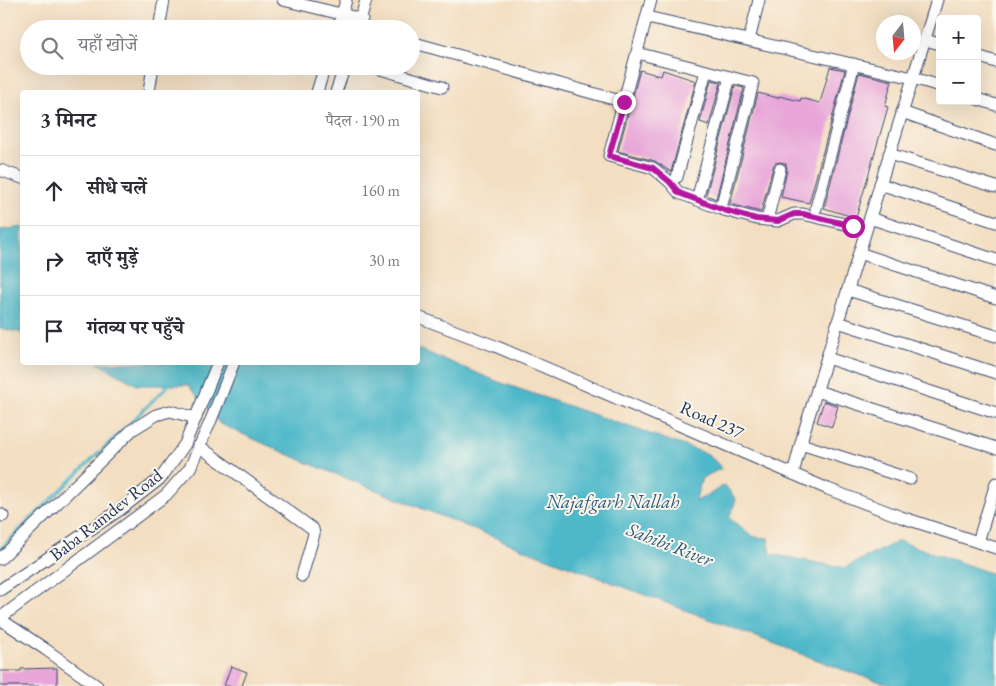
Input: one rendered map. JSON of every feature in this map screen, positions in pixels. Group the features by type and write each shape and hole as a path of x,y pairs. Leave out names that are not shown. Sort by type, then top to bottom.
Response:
{"street":[{"path":"161,20 164,0"},
{"path":"283,0 343,14 352,20"},
{"path":"341,20 343,0 366,3 362,20"},
{"path":"651,0 609,156 653,168 670,182 675,189 686,196 724,210 778,221 794,214 803,214 853,226"},
{"path":"749,40 759,0"},
{"path":"793,474 937,0"},
{"path":"647,17 854,64 936,85"},
{"path":"924,40 936,43"},
{"path":"420,45 624,102"},
{"path":"637,53 753,83 722,204"},
{"path":"981,57 996,62"},
{"path":"816,208 854,64"},
{"path":"677,177 706,71"},
{"path":"149,90 152,75"},
{"path":"318,90 323,75"},
{"path":"337,90 342,75"},
{"path":"401,75 442,87"},
{"path":"698,196 730,77"},
{"path":"981,100 996,105"},
{"path":"902,112 996,145"},
{"path":"889,154 996,187"},
{"path":"767,220 780,169"},
{"path":"0,170 20,177"},
{"path":"880,184 996,222"},
{"path":"870,218 996,260"},
{"path":"859,252 996,298"},
{"path":"848,290 996,336"},
{"name":"Road 237","path":"420,318 495,346 793,474 901,518 996,548"},
{"path":"838,322 996,373"},
{"path":"827,358 996,413"},
{"path":"0,590 121,509 161,478 185,444 217,365"},
{"name":"Baba Ramdev Road","path":"0,618 166,495 190,468 210,424 233,365"},
{"path":"817,391 996,448"},
{"path":"0,559 132,430 156,414 170,411 197,416 210,424"},
{"path":"801,444 910,478"},
{"path":"199,446 313,529 314,534 302,576"},
{"path":"978,542 996,483"},
{"path":"0,618 97,686"}],"water":[{"path":"20,227 20,333 0,328 0,230"},
{"name":"Najafgarh Nallah","path":"420,350 499,382 708,454 722,468 702,478 695,502 725,485 736,500 729,518 754,537 768,538 771,554 844,568 899,541 996,575 996,686 893,686 844,670 526,550 303,461 220,424 188,385 137,385 101,365 420,365"}],"building":[{"path":"830,67 845,70 809,203 781,197 787,170 786,164 781,162 775,163 773,167 761,212 730,204 758,93 800,101 801,98 820,103"},
{"path":"640,70 661,76 663,70 696,81 671,172 655,161 618,151"},
{"path":"859,73 892,81 885,106 888,107 856,218 824,208"},
{"path":"711,80 721,82 709,125 700,122"},
{"path":"735,86 744,88 716,199 706,195"},
{"path":"824,401 838,406 832,427 817,422"},
{"path":"231,666 247,672 242,686 224,686"},
{"path":"57,668 57,686 0,686 0,671"}],"waterway":[{"path":"0,549 167,387 170,381"}],"route":[{"path":"624,102 609,156 653,168 670,182 679,193 724,210 756,219 778,221 794,214 803,214 853,226"}],"water label":[{"name":"Sahibi River","path":"670,544"}]}
